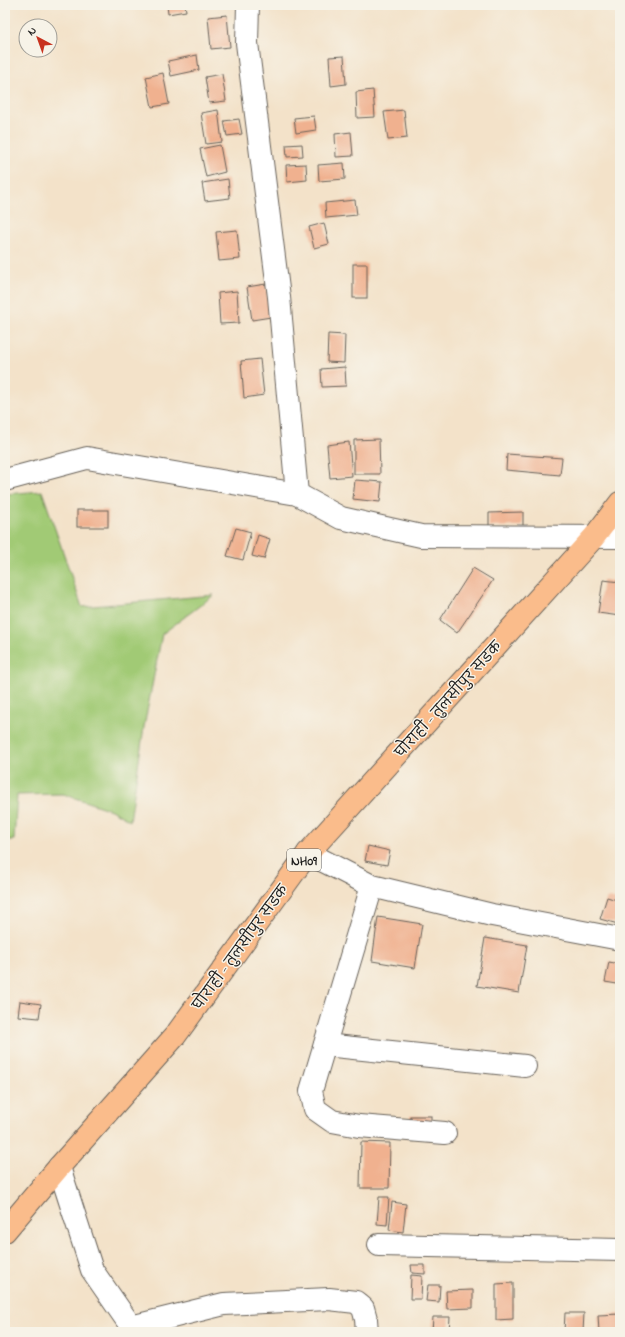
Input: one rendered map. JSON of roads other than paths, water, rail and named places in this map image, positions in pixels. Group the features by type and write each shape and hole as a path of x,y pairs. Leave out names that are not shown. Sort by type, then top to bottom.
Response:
{"main road":[{"name":"घोराही - तुलसीपुर सडक","path":"5,1232 175,1036 308,853 594,537 620,502"}],"street":[{"path":"248,5 247,43 278,297 297,494"},
{"path":"5,480 87,458 297,494 342,518 421,536 620,536"},
{"path":"308,853 372,886 492,915 620,939"},
{"path":"372,886 311,1091 315,1109 332,1121 359,1126 445,1133"},
{"path":"325,1045 525,1066"},
{"path":"59,1168 92,1270 133,1329 224,1304 329,1299 356,1302 363,1308 367,1332"},
{"path":"379,1245 620,1250"}]}
